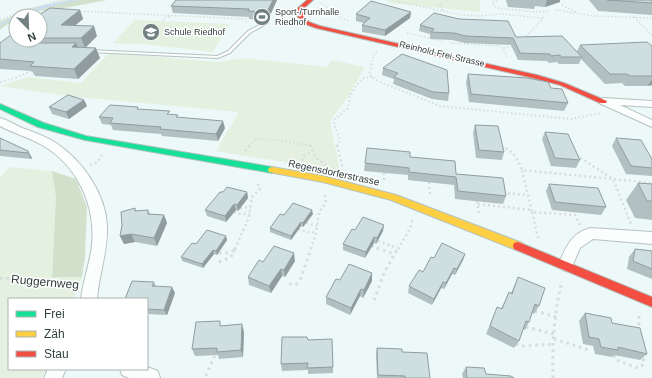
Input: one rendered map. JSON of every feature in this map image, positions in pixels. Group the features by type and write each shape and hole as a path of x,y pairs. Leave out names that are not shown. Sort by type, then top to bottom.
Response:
{"street":[{"name":"Reinhold-Frei-Strasse","path":"310,0 301,8 300,16 306,22 318,27 536,76 562,84 605,107 652,124"},
{"name":"Reinhold-Frei-Strasse","path":"605,107 652,104"},
{"name":"Regensdorferstrasse","path":"0,106 23,118 55,130 85,138 357,186 393,197 443,216 566,265 652,302"},
{"path":"0,121 51,145 62,153 78,169 89,189 99,216 99,247 89,293"},
{"path":"566,265 574,245 590,233 652,238"},
{"path":"131,370 151,378"}],"lane":[{"path":"88,50 218,57 229,52 249,32 266,23"}],"path":[{"path":"33,8 62,0"},
{"path":"48,10 87,0"},
{"path":"392,0 444,10 461,15 480,16 499,14 543,17 524,39"},
{"path":"444,10 439,5 450,0"},
{"path":"497,0 492,3 496,8 535,12 550,11"},
{"path":"323,3 341,18 354,22"},
{"path":"562,5 579,14"},
{"path":"48,10 56,10"},
{"path":"556,10 594,16 652,18"},
{"path":"72,11 246,19 247,22"},
{"path":"163,21 166,17 171,18 176,12"},
{"path":"189,16 192,12"},
{"path":"643,15 647,18"},
{"path":"634,18 652,35"},
{"path":"401,33 420,35 442,41"},
{"path":"449,43 499,46 503,48 519,44"},
{"path":"503,48 508,59"},
{"path":"378,50 374,54 370,74 378,81 440,106 571,120 605,107"},
{"path":"0,82 18,78 35,68"},
{"path":"344,174 337,146 340,140 333,121 335,117 348,108 347,104 357,84 363,78 374,77"},
{"path":"240,157 255,139 279,140 310,146 316,158 330,167"},
{"path":"498,146 507,148 520,162 538,240"},
{"path":"299,167 304,156 313,151"},
{"path":"570,153 613,179 628,216"},
{"path":"85,167 98,162 101,155 106,154"},
{"path":"522,170 652,183"},
{"path":"384,173 384,178"},
{"path":"220,262 231,256 244,231 250,214 252,197 260,190 258,184 259,180"},
{"path":"429,182 430,198"},
{"path":"289,284 296,284 301,278 316,231 320,212 325,204 326,199 323,192"},
{"path":"501,193 528,195"},
{"path":"480,216 478,202 532,211 575,215 580,225 590,233"},
{"path":"240,208 251,207"},
{"path":"234,212 240,214 250,214"},
{"path":"374,300 384,273 406,234 411,229 412,218"},
{"path":"306,223 317,226"},
{"path":"298,229 312,233 316,231"},
{"path":"378,241 398,248"},
{"path":"372,246 394,254"},
{"path":"219,253 229,253 234,251"},
{"name":"Ruggernweg","path":"0,278 89,293"},
{"path":"553,378 554,334 558,296 562,280"},
{"path":"535,311 556,317"},
{"path":"637,338 640,329 639,316"},
{"path":"526,327 554,334"},
{"path":"554,339 589,350"},
{"path":"516,344 523,346 554,344"},
{"path":"614,355 616,360 638,368 644,364 642,352"},
{"path":"206,376 215,355"}],"green space":[{"path":"68,0 107,0 59,9 48,10 48,8 34,8"},
{"path":"385,0 480,0 480,12 390,3"},
{"path":"8,18 8,24 0,30 0,22"},
{"path":"135,20 230,24 213,52 151,45 113,43"},
{"path":"109,53 218,62 245,58 326,67 332,60 365,67 348,97 330,121 340,171 216,151 239,112 67,96 0,86 28,77 81,83"},
{"path":"9,167 52,171 56,199 52,277 82,277 73,298 8,298 8,370 46,370 42,378 0,378 0,178"},
{"path":"52,171 76,179 87,207 85,257 82,277 52,277 56,198"}],"building":[{"path":"176,0 273,0 267,12 248,11 249,9 171,6"},
{"path":"607,0 652,0 652,3"},
{"path":"371,1 411,12 385,30 362,25 370,18 356,14"},
{"path":"50,8 80,10 61,25 94,26 81,38 48,38 48,9"},
{"path":"434,13 459,19 508,21 516,37 562,36 582,57 561,57 560,55 551,56 550,54 520,53 513,38 466,36 454,33 431,32 434,29 420,25"},
{"path":"8,37 8,48 48,48 48,43 76,43 72,47 96,48 74,69 30,66 34,62 0,59 0,43"},
{"path":"647,42 652,46 652,76 610,74 580,45"},
{"path":"402,54 447,70 449,93 433,92 394,77 398,73 383,68"},
{"path":"468,74 527,78 548,82 551,88 562,89 568,103 471,94"},
{"path":"68,95 84,100 66,112 49,107"},
{"path":"110,105 138,107 137,109 170,111 167,114 178,115 176,117 223,121 216,134 160,129 161,127 110,123 113,118 99,117"},
{"path":"475,125 498,126 504,152 479,150"},
{"path":"545,132 568,134 580,160 555,158"},
{"path":"0,138 28,151 28,153 0,150"},
{"path":"616,138 641,140 652,159 652,168 631,166"},
{"path":"367,148 410,152 410,157 455,161 456,174 503,178 506,196 458,191 456,177 409,172 409,168 365,163"},
{"path":"638,183 652,184 652,201 647,201"},
{"path":"549,184 598,188 606,207 555,202"},
{"path":"227,187 247,192 237,205 234,204 225,216 205,210 220,192 223,192"},
{"path":"293,203 312,210 303,223 301,222 291,236 270,228 280,214 284,215"},
{"path":"135,208 135,211 148,210 148,214 164,215 154,238 131,234 120,236 122,225 121,212"},
{"path":"363,217 384,225 377,238 374,237 366,252 343,244 352,229 355,230"},
{"path":"207,230 226,236 216,251 213,250 202,264 181,257 192,243 196,244"},
{"path":"442,243 465,254 457,269 454,268 446,283 443,282 434,299 409,286 419,270 423,272 431,257 434,258"},
{"path":"274,246 294,253 284,270 281,269 269,286 248,277 259,260 263,262"},
{"path":"635,249 652,251 652,269 633,261"},
{"path":"349,264 372,273 364,290 361,289 351,308 326,297 336,279 340,280"},
{"path":"518,277 545,288 539,306 535,304 529,322 526,321 519,341 490,326 497,307 502,309 509,292 512,294"},
{"path":"132,281 154,282 152,286 172,287 164,310 148,309 148,298 125,298"},
{"path":"585,313 611,318 612,323 640,328 647,354 618,347 618,350 601,347 599,339 589,337"},
{"path":"220,321 220,326 242,324 241,350 217,352 217,348 192,349 196,322"},
{"path":"282,337 307,337 308,340 332,339 333,367 307,368 308,363 281,364"},
{"path":"377,348 402,349 402,352 427,353 430,378 405,378 405,376 378,375"},
{"path":"466,367 484,368 486,374 511,376 514,378 467,378"}],"waterway":[{"path":"40,8 78,0"},
{"path":"0,25 8,21"}],"traffic: fast":[{"path":"0,106 41,125 85,138 272,170"}],"traffic: slow":[{"path":"272,170 323,179 393,197 518,246"}],"traffic: jam":[{"path":"310,0 301,8 300,16 307,23 318,27 535,76 562,84 603,101"},
{"path":"518,246 652,302"}],"place":[{"name":"Sport-/Turnhalle Riedhof","path":"262,17"},
{"name":"Schule Riedhof","path":"151,32"}]}
